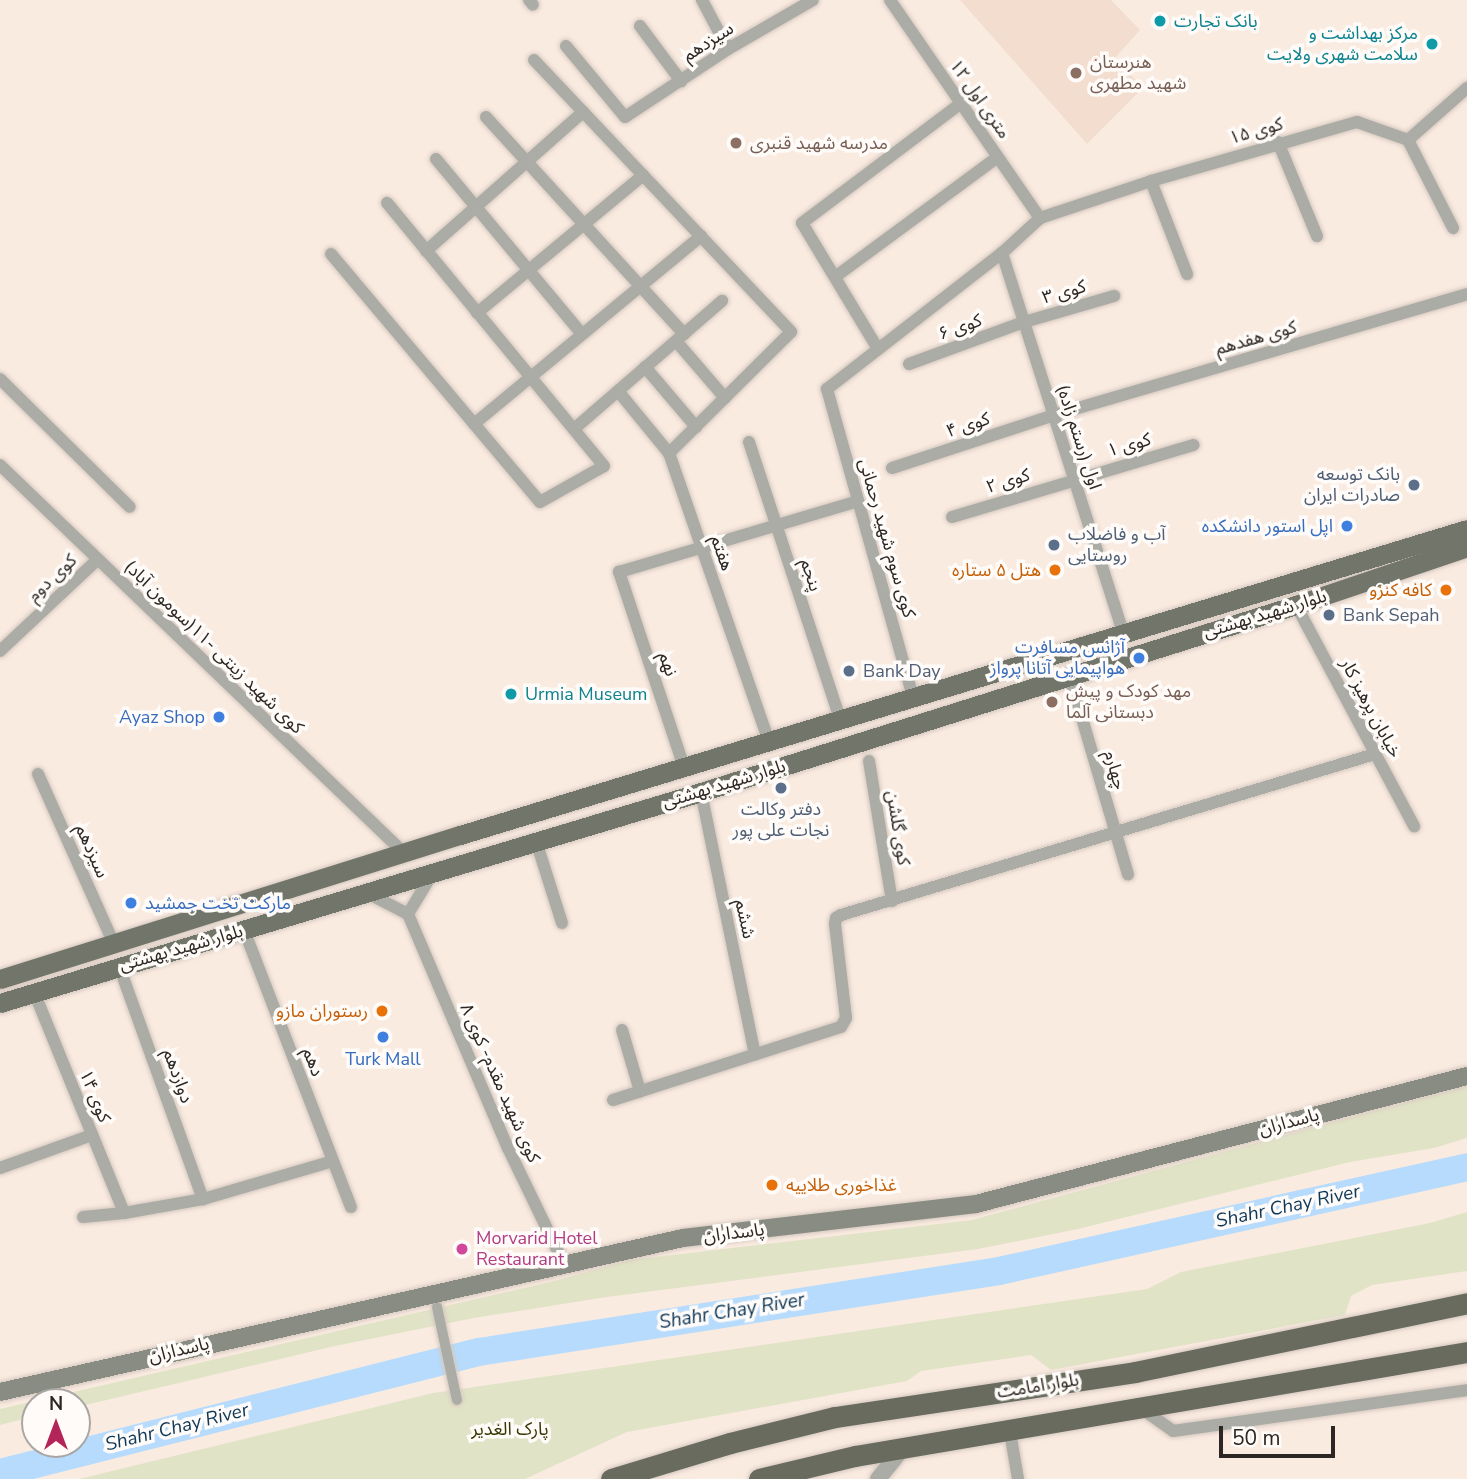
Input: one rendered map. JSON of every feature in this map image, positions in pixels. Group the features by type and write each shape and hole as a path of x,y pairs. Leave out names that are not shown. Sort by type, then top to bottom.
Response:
{"highway":[{"name":"بلوار امامت","path":"611,1479 730,1443 835,1417 1135,1372 1465,1305"},
{"path":"759,1479 904,1447 1010,1432 1467,1352"}],"main road":[{"path":"1443,545 1467,516"},
{"path":"1443,545 1467,529"},
{"name":"بلوار شهید بهشتی","path":"0,979 1124,632 1443,545"},
{"name":"بلوار شهید بهشتی","path":"0,1003 701,792 1069,674 1296,605 1443,545"},
{"path":"1443,545 1467,547"},
{"path":"1443,545 1467,554"},
{"name":"پاسداران","path":"0,1392 683,1238 976,1204 1467,1076"}],"street":[{"path":"702,0 728,49"},
{"name":"سیزدهم","path":"566,46 625,117 728,49 813,0"},
{"name":"۱۲ متری اول","path":"890,0 1040,218"},
{"path":"639,26 681,81"},
{"path":"534,60 791,332 669,453"},
{"path":"1453,228 1408,140 1467,88"},
{"path":"961,103 802,223 878,349 1002,253 1040,218"},
{"path":"426,251 583,112"},
{"path":"486,117 640,286 725,398"},
{"name":"کوی ۱۵","path":"1040,218 1278,142 1357,122 1408,140"},
{"path":"1278,142 1317,236"},
{"path":"835,277 998,157"},
{"path":"436,159 582,334"},
{"path":"477,313 643,175"},
{"path":"1151,181 1187,274"},
{"path":"331,254 540,502 604,466 387,204"},
{"path":"474,424 701,236"},
{"name":"اول (رستم زاده)","path":"1002,253 1124,632"},
{"name":"کوی هفدهم","path":"1054,415 1467,294"},
{"name":"کوی ۳","path":"1024,322 1114,296"},
{"path":"574,429 722,301"},
{"name":"کوی ۶","path":"909,364 1024,322"},
{"name":"کوی سوم شهید رحمانی","path":"878,349 827,389 913,697"},
{"path":"645,367 696,427"},
{"path":"0,379 130,507"},
{"name":"هفتم","path":"618,391 669,453 769,741"},
{"name":"کوی ۴","path":"892,468 1054,415"},
{"name":"پنجم","path":"748,442 840,719"},
{"name":"کوی ۱","path":"1074,479 1194,445"},
{"name":"کوی شهید زینتی -۱۱(سومون آباد)","path":"0,465 404,853"},
{"name":"کوی ۲","path":"952,517 1074,479"},
{"path":"702,547 858,501"},
{"name":"نهم","path":"684,767 619,572 702,547"},
{"name":"کوی دوم","path":"0,651 98,559"},
{"name":"خیابان پرهیز کار","path":"1296,605 1414,827"},
{"name":"چهارم","path":"1069,674 1128,875"},
{"path":"613,1100 841,1027 846,1018 836,918 1375,754"},
{"name":"کوی گلشن","path":"869,761 892,901"},
{"name":"سیزدهم","path":"38,774 113,942"},
{"name":"ششم","path":"701,792 755,1054"},
{"path":"536,841 562,923"},
{"path":"365,892 408,914 435,870"},
{"name":"کوی شهید مقدم- کوی ۸","path":"408,914 508,1148 564,1264"},
{"name":"دهم","path":"244,930 351,1207"},
{"name":"دوازدهم","path":"119,966 203,1199"},
{"name":"کوی ۱۴","path":"34,992 124,1213"},
{"path":"622,1030 640,1091"},
{"path":"0,1168 92,1135"},
{"path":"83,1217 124,1213 203,1199 333,1161"},
{"path":"437,1307 457,1400"},
{"path":"1142,1409 1173,1431 1467,1390"},
{"path":"1010,1432 1018,1479"},
{"path":"878,1479 904,1447"}],"shaded area":[{"name":"هنرستان شهید مطهری","path":"960,0 1111,0 1140,30 1115,58 1143,88 1087,144"}],"green space":[{"path":"1467,1086 1467,1138 1434,1148 1350,1162 1078,1229 978,1249 607,1297 474,1318 335,1346 91,1404 91,1388 554,1281 630,1260 972,1220"},
{"name":"پارک الغدیر","path":"1467,1212 1467,1271 1372,1285 1351,1296 1345,1315 1051,1370 1031,1355 921,1371 907,1381 627,1432 525,1479 79,1479 433,1393 1147,1289 1181,1272 1430,1223"},
{"path":"21,1404 21,1420 0,1425 0,1409"}],"waterway":[{"name":"Shahr Chay River","path":"0,1473 479,1352 999,1271 1467,1167"}],"place":[{"name":"بانک تجارت","path":"1160,21"},
{"name":"مرکز بهداشت و سلامت شهری ولایت","path":"1432,44"},
{"name":"هنرستان شهید مطهری","path":"1076,73"},
{"name":"مدرسه شهید قنبری","path":"736,143"},
{"name":"بانک توسعه صادرات ایران","path":"1414,485"},
{"name":"اپل استور دانشکده","path":"1347,526"},
{"name":"آب و فاضلاب روستایی","path":"1054,545"},
{"name":"هتل ۵ ستاره","path":"1055,570"},
{"name":"کافه کنزو","path":"1446,590"},
{"name":"Bank Sepah","path":"1329,615"},
{"name":"آژانس مسافرت هواپیمایی آتانا پرواز","path":"1139,658"},
{"name":"Bank Day","path":"849,671"},
{"name":"Urmia Museum","path":"511,694"},
{"name":"مهد کودک و پیش دبستانی آلما","path":"1052,702"},
{"name":"Ayaz Shop","path":"219,717"},
{"name":"دفتر وکالت نجات علی پور","path":"781,788"},
{"name":"مارکت تخت جمشید","path":"131,903"},
{"name":"رستوران مازو","path":"382,1011"},
{"name":"Turk Mall","path":"383,1037"},
{"name":"غذاخوری طلاییه","path":"772,1185"},
{"name":"Morvarid Hotel Restaurant","path":"462,1249"}]}
